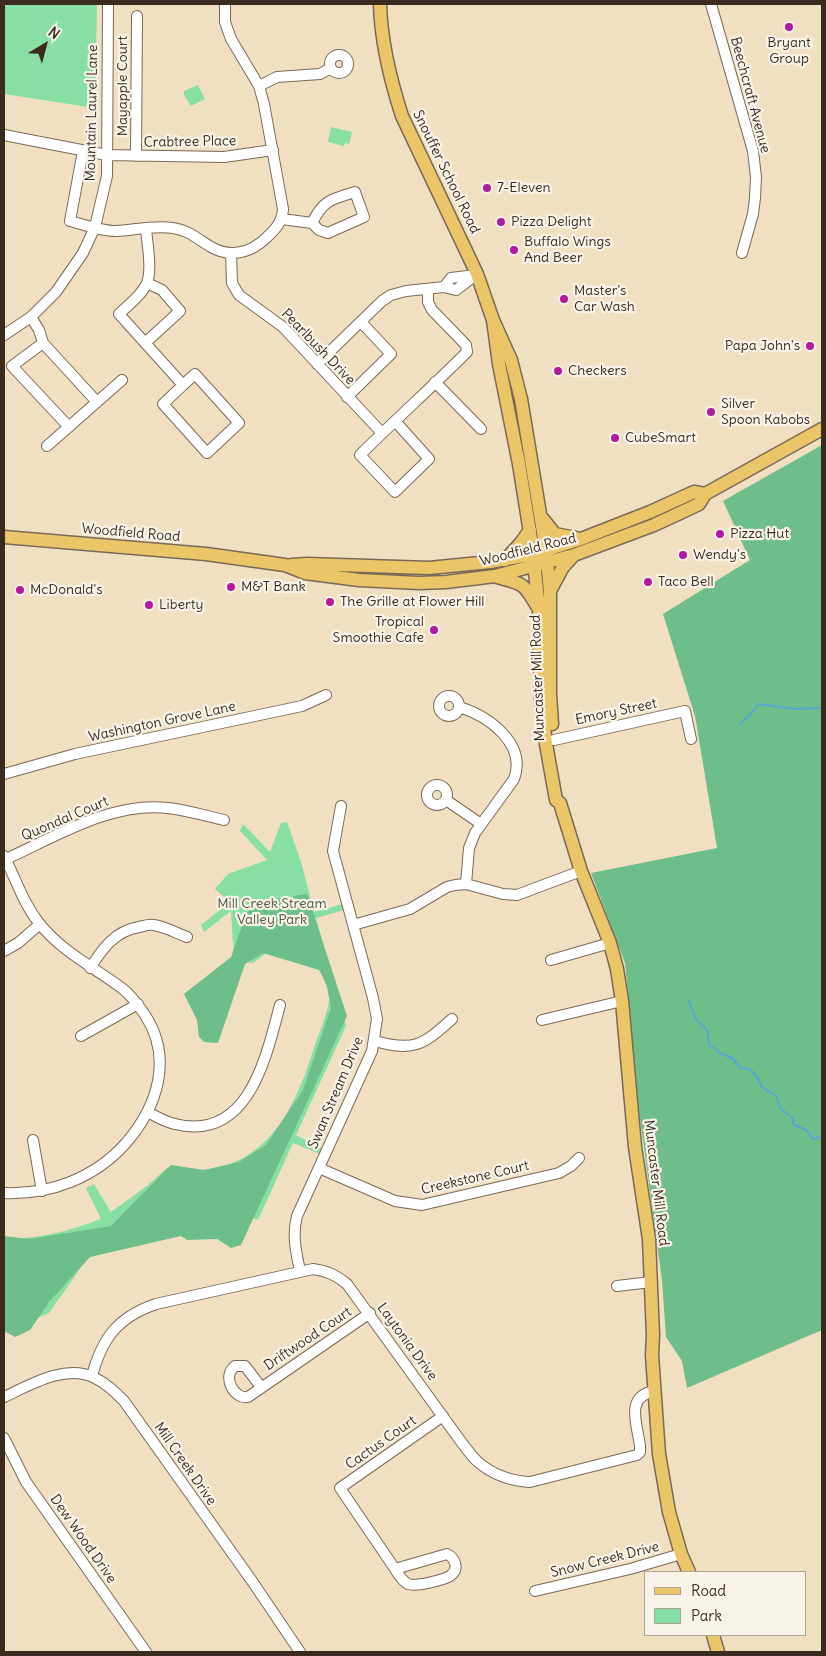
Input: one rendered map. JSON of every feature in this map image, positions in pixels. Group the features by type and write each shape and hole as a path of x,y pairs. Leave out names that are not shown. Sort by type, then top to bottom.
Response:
{"main road":[{"name":"Snouffer School Road","path":"380,4 386,55 402,116 477,274 493,320 511,360 519,392 541,516 540,558"},
{"name":"Snouffer School Road","path":"493,320 499,364 530,530 540,558"},
{"name":"Woodfield Road","path":"285,566 308,564 429,568 574,555 680,514 700,504 705,494 822,429"},
{"name":"Woodfield Road","path":"4,538 206,554 285,566 305,573 392,582 446,582 495,576 694,492 705,494"},
{"path":"541,516 555,534 581,539"},
{"path":"505,560 530,530"},
{"path":"550,591 563,566 574,555"},
{"name":"Muncaster Mill Road","path":"540,558 550,591 550,694 554,740 563,800 560,803"},
{"name":"Muncaster Mill Road","path":"540,558 541,701 544,729 556,800 560,803 581,871 610,944 617,969 622,1001 635,1147 649,1239 654,1391 659,1454 669,1512 681,1554 689,1571"},
{"path":"495,576 523,585 539,608"},
{"path":"713,1636 718,1652"}],"street":[{"name":"Mountain Laurel Lane","path":"4,335 30,317 56,292 83,252 95,227 107,176 108,4"},
{"path":"82,152 70,221 114,231 170,227 182,229 213,248 231,253 246,252 261,243 275,229 282,219 282,209 264,104 258,86 231,39 225,22 225,4"},
{"name":"Beechcraft Avenue","path":"710,4 753,151 756,177 755,198 753,214 742,253"},
{"name":"Mayapple Court","path":"136,156 137,16"},
{"path":"258,86 277,77 320,74 331,68"},
{"name":"Crabtree Place","path":"4,135 107,156 224,157 272,150"},
{"path":"282,219 312,223 320,230 328,232 364,217 355,192 326,202 318,210 312,223"},
{"path":"146,229 149,260 147,283 138,296 119,314 183,385"},
{"name":"Pearlbush Drive","path":"231,253 232,283 239,295 284,328 382,433"},
{"path":"317,364 382,301 391,295 406,291 444,287 452,278 477,274"},
{"path":"145,343 180,311 162,290 147,283"},
{"path":"394,421 429,459 395,492 360,455 394,421 467,352 466,345 432,310 428,302 428,289"},
{"path":"30,317 39,330 43,343 97,402"},
{"path":"347,397 391,354 361,322"},
{"path":"43,343 12,366 69,427"},
{"path":"195,374 239,423 207,454 163,404 183,385 195,374"},
{"path":"47,446 122,380"},
{"path":"436,382 481,429"},
{"name":"Washington Grove Lane","path":"4,774 75,754 302,706 326,695"},
{"path":"460,707 479,716 505,736 511,744 517,762 517,772 514,779 475,833 469,848 466,884"},
{"name":"Emory Street","path":"554,740 685,711 691,739"},
{"path":"446,800 481,824"},
{"name":"Swan Stream Drive","path":"300,1271 294,1241 294,1226 297,1216 375,1042 377,1019 374,998 333,852 341,806"},
{"name":"Quondal Court","path":"5,858 100,816 123,810 146,807 168,808 224,820"},
{"path":"4,1193 24,1194 42,1191 71,1183 98,1168 131,1138 152,1101 160,1069 157,1039 152,1026 138,1004 123,988 90,968 67,951 40,924 22,897 5,858"},
{"path":"353,925 410,910 447,887 466,884 503,894 517,895 581,871"},
{"path":"4,952 40,924"},
{"path":"90,968 110,940 120,933 133,928 152,925 187,937"},
{"path":"551,960 610,944"},
{"path":"542,1020 622,1001"},
{"path":"81,1036 138,1004"},
{"path":"146,1112 174,1124 192,1127 204,1126 223,1119 232,1113 246,1097 260,1073 280,1005"},
{"path":"375,1042 395,1047 415,1046 431,1038 452,1019"},
{"path":"33,1140 42,1191"},
{"name":"Creekstone Court","path":"319,1168 395,1201 422,1205 559,1173 571,1166 579,1158"},
{"name":"Laytonia Drive","path":"92,1376 98,1354 106,1340 126,1317 139,1310 156,1304 313,1269 326,1270 347,1284 478,1462 495,1473 512,1480 530,1482 637,1455 640,1452 640,1446 636,1404 638,1398 645,1393 654,1391"},
{"path":"617,1286 651,1282"},
{"name":"Driftwood Court","path":"261,1387 370,1313"},
{"path":"4,1397 55,1376 74,1373 92,1376"},
{"name":"Mill Creek Drive","path":"92,1376 108,1386 124,1401 300,1652"},
{"name":"Cactus Court","path":"395,1568 447,1554 453,1557 456,1562 456,1569 451,1575 416,1586 407,1583 402,1579 340,1488 443,1416"},
{"name":"Dew Wood Drive","path":"4,1438 26,1482 146,1652"},
{"name":"Snow Creek Drive","path":"535,1591 630,1569 681,1554"}],"green space":[{"path":"4,4 97,4 95,108 4,94"},
{"path":"198,85 205,99 191,106 184,95 184,91"},
{"path":"331,127 352,132 349,144 345,143 344,146 328,142"},
{"path":"822,445 822,1330 687,1388 682,1361 666,1337 662,1280 639,1111 625,963 591,873 717,848 695,716 663,614 750,560 723,501"},
{"name":"Mill Creek Stream Valley Park","path":"287,822 301,862 314,912 343,904 344,910 316,918 346,1026 296,1135 323,1149 320,1154 293,1143 258,1220 249,1217 91,1253 49,1313 4,1332 4,1238 29,1238 53,1234 101,1219 86,1188 94,1184 111,1212 147,1186 168,1167 205,1170 236,1162 266,1140 288,1110 305,1075 329,1003 328,991 320,966 268,952 253,963 234,960 231,911 204,932 201,925 230,902 215,889 228,874 267,860 240,831 243,824 270,852 281,823"},
{"name":"Mill Creek Stream Valley Park","path":"307,894 347,1016 241,1245 231,1248 217,1239 187,1240 181,1236 90,1257 49,1302 30,1330 15,1337 4,1331 4,1236 29,1239 111,1226 171,1165 204,1170 239,1162 266,1145 303,1090 331,1008 327,985 319,970 263,953 245,964 218,1043 204,1042 199,1037 197,1020 184,994 231,957 247,912 277,899"}],"waterway":[{"path":"740,724 752,713 758,704 795,709 822,708"},
{"path":"688,999 696,1019 707,1030 709,1044 720,1053 732,1058 741,1068 750,1069 762,1087 776,1096 781,1109 793,1118 793,1124 806,1130 813,1139 822,1137"}],"place":[{"name":"Bryant Group","path":"789,27"},
{"name":"7-Eleven","path":"487,188"},
{"name":"Pizza Delight","path":"501,222"},
{"name":"Buffalo Wings And Beer","path":"514,250"},
{"name":"Master's Car Wash","path":"564,299"},
{"name":"Papa John's","path":"810,346"},
{"name":"Checkers","path":"558,371"},
{"name":"Silver Spoon Kabobs","path":"711,412"},
{"name":"CubeSmart","path":"615,438"},
{"name":"Pizza Hut","path":"720,534"},
{"name":"Wendy's","path":"683,555"},
{"name":"Taco Bell","path":"648,582"},
{"name":"M&T Bank","path":"231,587"},
{"name":"McDonald's","path":"20,590"},
{"name":"The Grille at Flower Hill","path":"330,602"},
{"name":"Liberty","path":"149,605"},
{"name":"Tropical Smoothie Cafe","path":"434,630"}]}
